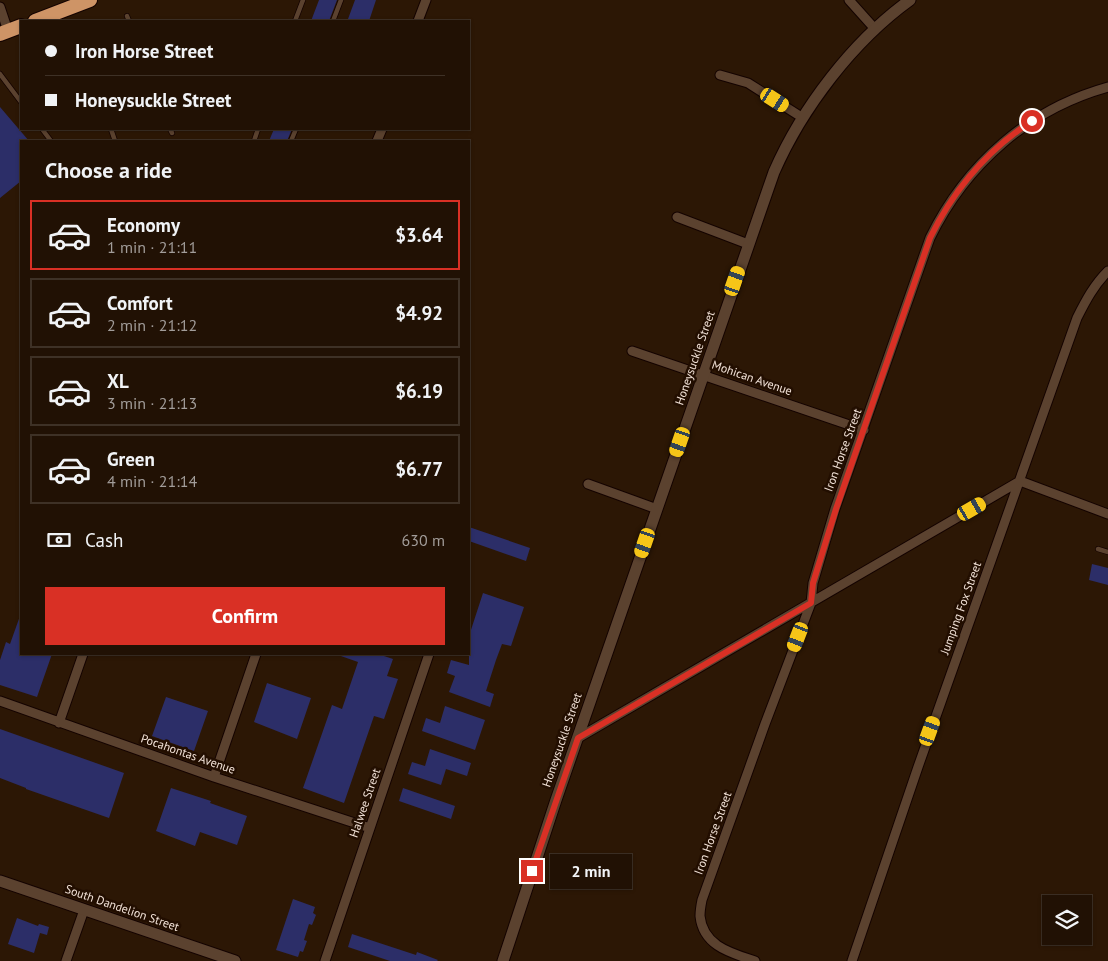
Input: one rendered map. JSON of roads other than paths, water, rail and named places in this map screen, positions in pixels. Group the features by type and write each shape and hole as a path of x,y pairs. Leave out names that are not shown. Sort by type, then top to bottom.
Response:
{"highway":[{"path":"38,20 90,0"},
{"path":"4,33 20,26"}],"street":[{"path":"418,20 426,0"},
{"path":"849,0 875,29"},
{"name":"Honeysuckle Street","path":"503,961 578,738 774,172 785,148 803,118 832,76 875,29 910,0"},
{"path":"0,6 4,33"},
{"path":"720,75 748,83 803,118"},
{"name":"Iron Horse Street","path":"755,961 715,945 707,938 700,916 702,900 811,603 813,583 823,548 930,238 942,214 961,186 988,155 1020,129 1055,107 1108,87"},
{"path":"677,217 748,244"},
{"name":"Jumping Fox Street","path":"852,961 918,767 1077,318 1089,294 1108,271"},
{"name":"Mohican Avenue","path":"632,351 864,430"},
{"path":"578,738 1020,481 1108,514"},
{"path":"588,484 657,509"},
{"path":"59,723 83,655"},
{"path":"214,776 256,655"},
{"name":"Halwee Street","path":"325,961 429,655"},
{"name":"Pocahontas Avenue","path":"0,701 59,723 370,828"},
{"name":"South Dandelion Street","path":"0,881 216,958 235,961"},
{"path":"66,961 84,910"}],"lane":[{"path":"296,20 303,0"},
{"path":"333,20 340,0"},
{"path":"0,74 20,101"},
{"path":"1098,549 1108,552"}]}
